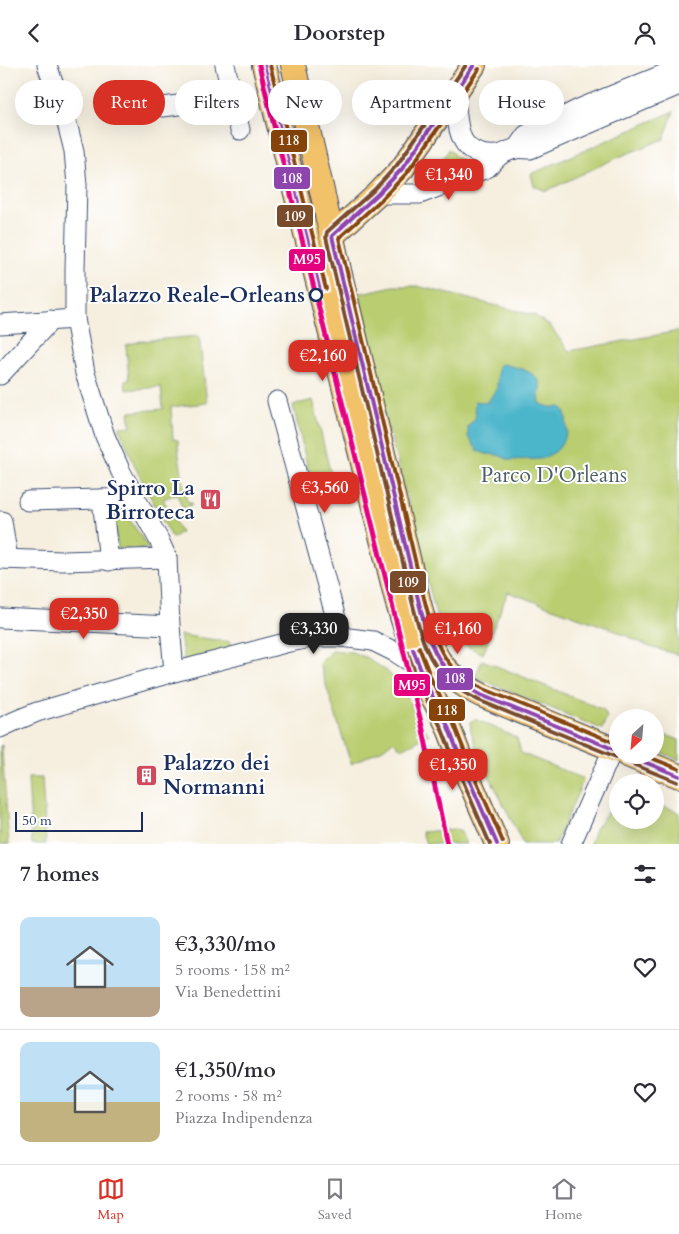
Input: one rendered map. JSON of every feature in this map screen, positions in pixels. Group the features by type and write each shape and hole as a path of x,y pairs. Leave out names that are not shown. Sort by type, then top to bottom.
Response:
{"main road":[{"path":"264,65 398,604 426,684 447,723 497,844"},
{"path":"293,65 425,625 434,653 441,665 452,677 480,695 609,748"},
{"path":"463,80 474,65"},
{"path":"332,235 378,194 402,169 432,125"},
{"path":"447,723 447,709 451,699 465,693 480,695"},
{"path":"649,764 679,776"}],"street":[{"path":"46,65 67,123 74,151 77,185 76,319 85,373 102,427 120,472 159,540 174,672"},
{"path":"225,65 229,80"},
{"path":"458,125 459,134 463,141 472,151 485,156 530,149 584,116 679,68"},
{"path":"584,116 679,85"},
{"path":"239,125 240,130"},
{"path":"378,194 420,194 487,168 508,152"},
{"path":"0,323 76,319"},
{"path":"0,375 51,320"},
{"path":"276,401 341,637"},
{"path":"28,501 135,498"},
{"path":"102,499 109,561"},
{"path":"2,521 4,559 109,561 160,558"},
{"path":"0,619 170,626"},
{"path":"0,728 37,712 174,672 285,643 316,637 341,637 373,641 412,663 426,684"},
{"path":"571,844 613,764"}],"green space":[{"path":"674,111 664,139 614,159 546,191 534,186 531,174"},
{"path":"449,149 456,157 471,164 432,178"},
{"name":"Parco D'Orleans","path":"393,286 417,286 534,315 550,326 569,351 679,331 679,655 650,647 614,630 508,592 483,654 448,637 439,627 380,398 357,294"},
{"path":"199,336 207,403 171,407 173,439 178,440 187,501 193,504 183,509 177,494 163,499 181,532 172,538 136,469 119,427 131,426 129,412 163,409 161,387 126,390 125,380 129,380 126,345 141,341"},
{"path":"313,400 335,492 326,494 322,482 312,486 293,405"},
{"path":"121,507 149,548 118,549 112,509"},
{"path":"180,635 231,642 233,649 184,661"},
{"path":"332,650 352,652 365,657 387,671 403,688 429,735 402,749 393,741 383,749 351,764 319,663"},
{"path":"482,660 604,710 607,717 602,729 475,677"},
{"path":"475,719 517,738 521,753 584,779 555,844 523,844 479,755 471,732 470,722"},
{"path":"664,734 679,740 679,760 664,754"},
{"path":"2,745 9,844 0,844 0,746"},
{"path":"28,778 42,778 46,844 32,844"},
{"path":"664,806 679,812 679,844 590,844 595,829 609,810 609,829 664,829"},
{"path":"455,829 461,832 466,844 426,844 422,832"}],"water":[{"path":"502,364 530,373 538,380 540,385 539,399 541,404 550,407 561,407 564,410 567,433 555,452 541,459 509,460 498,455 478,451 468,437 468,426 476,416 475,401 487,403 497,388 498,366"}],"transit line":[{"name":"M95","path":"259,65 423,730 447,844"},
{"name":"108","path":"264,65 320,291"},
{"name":"118","path":"270,65 326,289"},
{"name":"109","path":"466,65 397,165 374,190 327,232 326,237 420,633 434,664 449,681 470,696 609,754"},
{"name":"108","path":"474,65 402,169 332,236 426,630 434,650 452,676 481,695 609,747"},
{"name":"109","path":"258,67 314,293"},
{"name":"118","path":"479,69 407,173 382,199 339,238 424,598 439,647 457,672 484,689 609,740"},
{"name":"118","path":"419,647 432,681 453,722 503,842"},
{"name":"108","path":"413,649 426,684 447,724 497,844"},
{"name":"109","path":"407,651 420,686 441,727 490,844"},
{"name":"118","path":"664,763 679,769"},
{"name":"109","path":"632,764 677,782"},
{"name":"108","path":"649,764 679,776"}],"place":[{"name":"Palazzo Reale-Orleans","path":"316,295"},
{"name":"Spirro La Birroteca","path":"211,500"},
{"name":"Palazzo dei Normanni","path":"147,775"}]}
